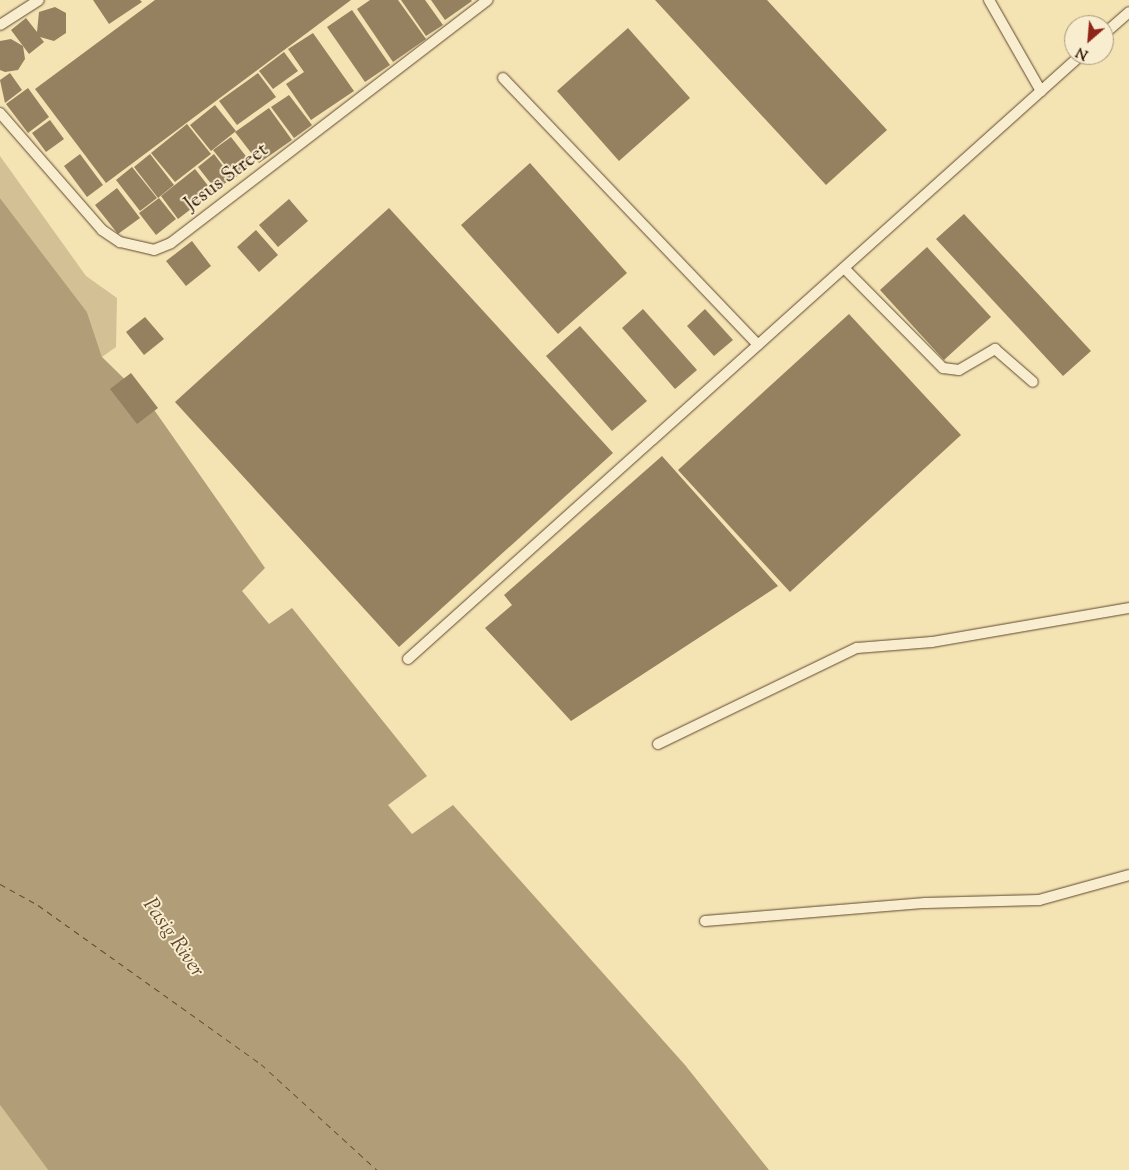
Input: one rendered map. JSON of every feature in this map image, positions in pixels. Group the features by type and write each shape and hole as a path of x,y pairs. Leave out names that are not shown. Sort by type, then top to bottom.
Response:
{"lane":[{"path":"0,25 39,0"},
{"name":"Jesus Street","path":"0,113 102,230 120,242 154,250 171,243 488,0"},
{"path":"989,0 1041,91"},
{"path":"1114,25 1129,12"},
{"path":"408,659 1070,65"},
{"path":"503,78 758,345"},
{"path":"844,268 943,368 959,370 995,349 1033,382"},
{"path":"658,744 857,648 932,642 1129,608"},
{"path":"705,922 926,903 1039,900 1129,875"}],"shaded area":[{"path":"0,156 86,276 117,298 116,347 102,357 87,312 0,198"},
{"path":"0,1105 48,1170 0,1170"}],"water":[{"name":"Pasig River","path":"0,198 87,312 102,357 150,404 265,568 242,591 269,624 292,608 427,776 388,805 412,834 453,805 685,1065 769,1170 48,1170 0,1105"}],"building":[{"path":"93,0 140,0 142,2 109,24"},
{"path":"155,0 351,0 106,183 35,89"},
{"path":"370,0 398,0 426,39 393,62 357,9"},
{"path":"401,0 425,0 443,25 426,36"},
{"path":"431,0 471,0 472,1 445,20"},
{"path":"655,0 767,0 887,130 826,185"},
{"path":"55,7 66,13 66,33 54,41 40,37 44,42 29,54 11,30 26,18 37,32 39,12"},
{"path":"352,10 390,65 365,82 327,27"},
{"path":"628,28 690,98 619,161 557,91"},
{"path":"313,33 354,91 311,120 286,84 304,72 288,49"},
{"path":"11,39 23,46 25,59 18,70 5,72 0,70 0,41"},
{"path":"284,52 298,71 273,89 259,71"},
{"path":"10,73 22,90 5,103 0,80"},
{"path":"258,73 276,97 237,125 219,101"},
{"path":"28,88 49,117 28,133 6,104"},
{"path":"289,95 312,125 294,138 271,107"},
{"path":"215,105 236,131 211,151 190,125"},
{"path":"269,108 292,140 259,163 235,132"},
{"path":"50,120 64,139 46,152 32,133"},
{"path":"187,124 211,154 175,182 151,153"},
{"path":"231,137 252,164 235,178 213,150"},
{"path":"80,154 103,185 87,197 64,166"},
{"path":"150,154 174,185 158,198 134,167"},
{"path":"214,154 232,178 216,190 198,167"},
{"path":"530,163 627,273 558,334 461,225"},
{"path":"132,167 157,198 140,211 116,180"},
{"path":"195,169 213,192 178,219 161,196"},
{"path":"117,188 140,218 118,234 95,205"},
{"path":"159,198 176,219 156,235 139,213"},
{"path":"289,199 308,221 278,247 259,225"},
{"path":"389,208 613,453 399,647 175,402"},
{"path":"964,214 1091,351 1063,376 936,239"},
{"path":"256,230 278,255 259,272 237,247"},
{"path":"192,241 211,266 186,286 166,261"},
{"path":"927,247 991,317 944,360 880,290"},
{"path":"643,309 697,370 675,389 622,328"},
{"path":"705,309 733,340 714,356 687,326"},
{"path":"849,314 961,435 790,592 678,470"},
{"path":"145,317 164,339 144,355 126,332"},
{"path":"580,326 647,401 612,431 546,356"},
{"path":"131,373 158,408 137,424 110,389"},
{"path":"662,456 778,586 571,721 485,628 512,605 504,595"}],"ferry route":[{"path":"0,884 38,905 261,1064 377,1170"}]}
